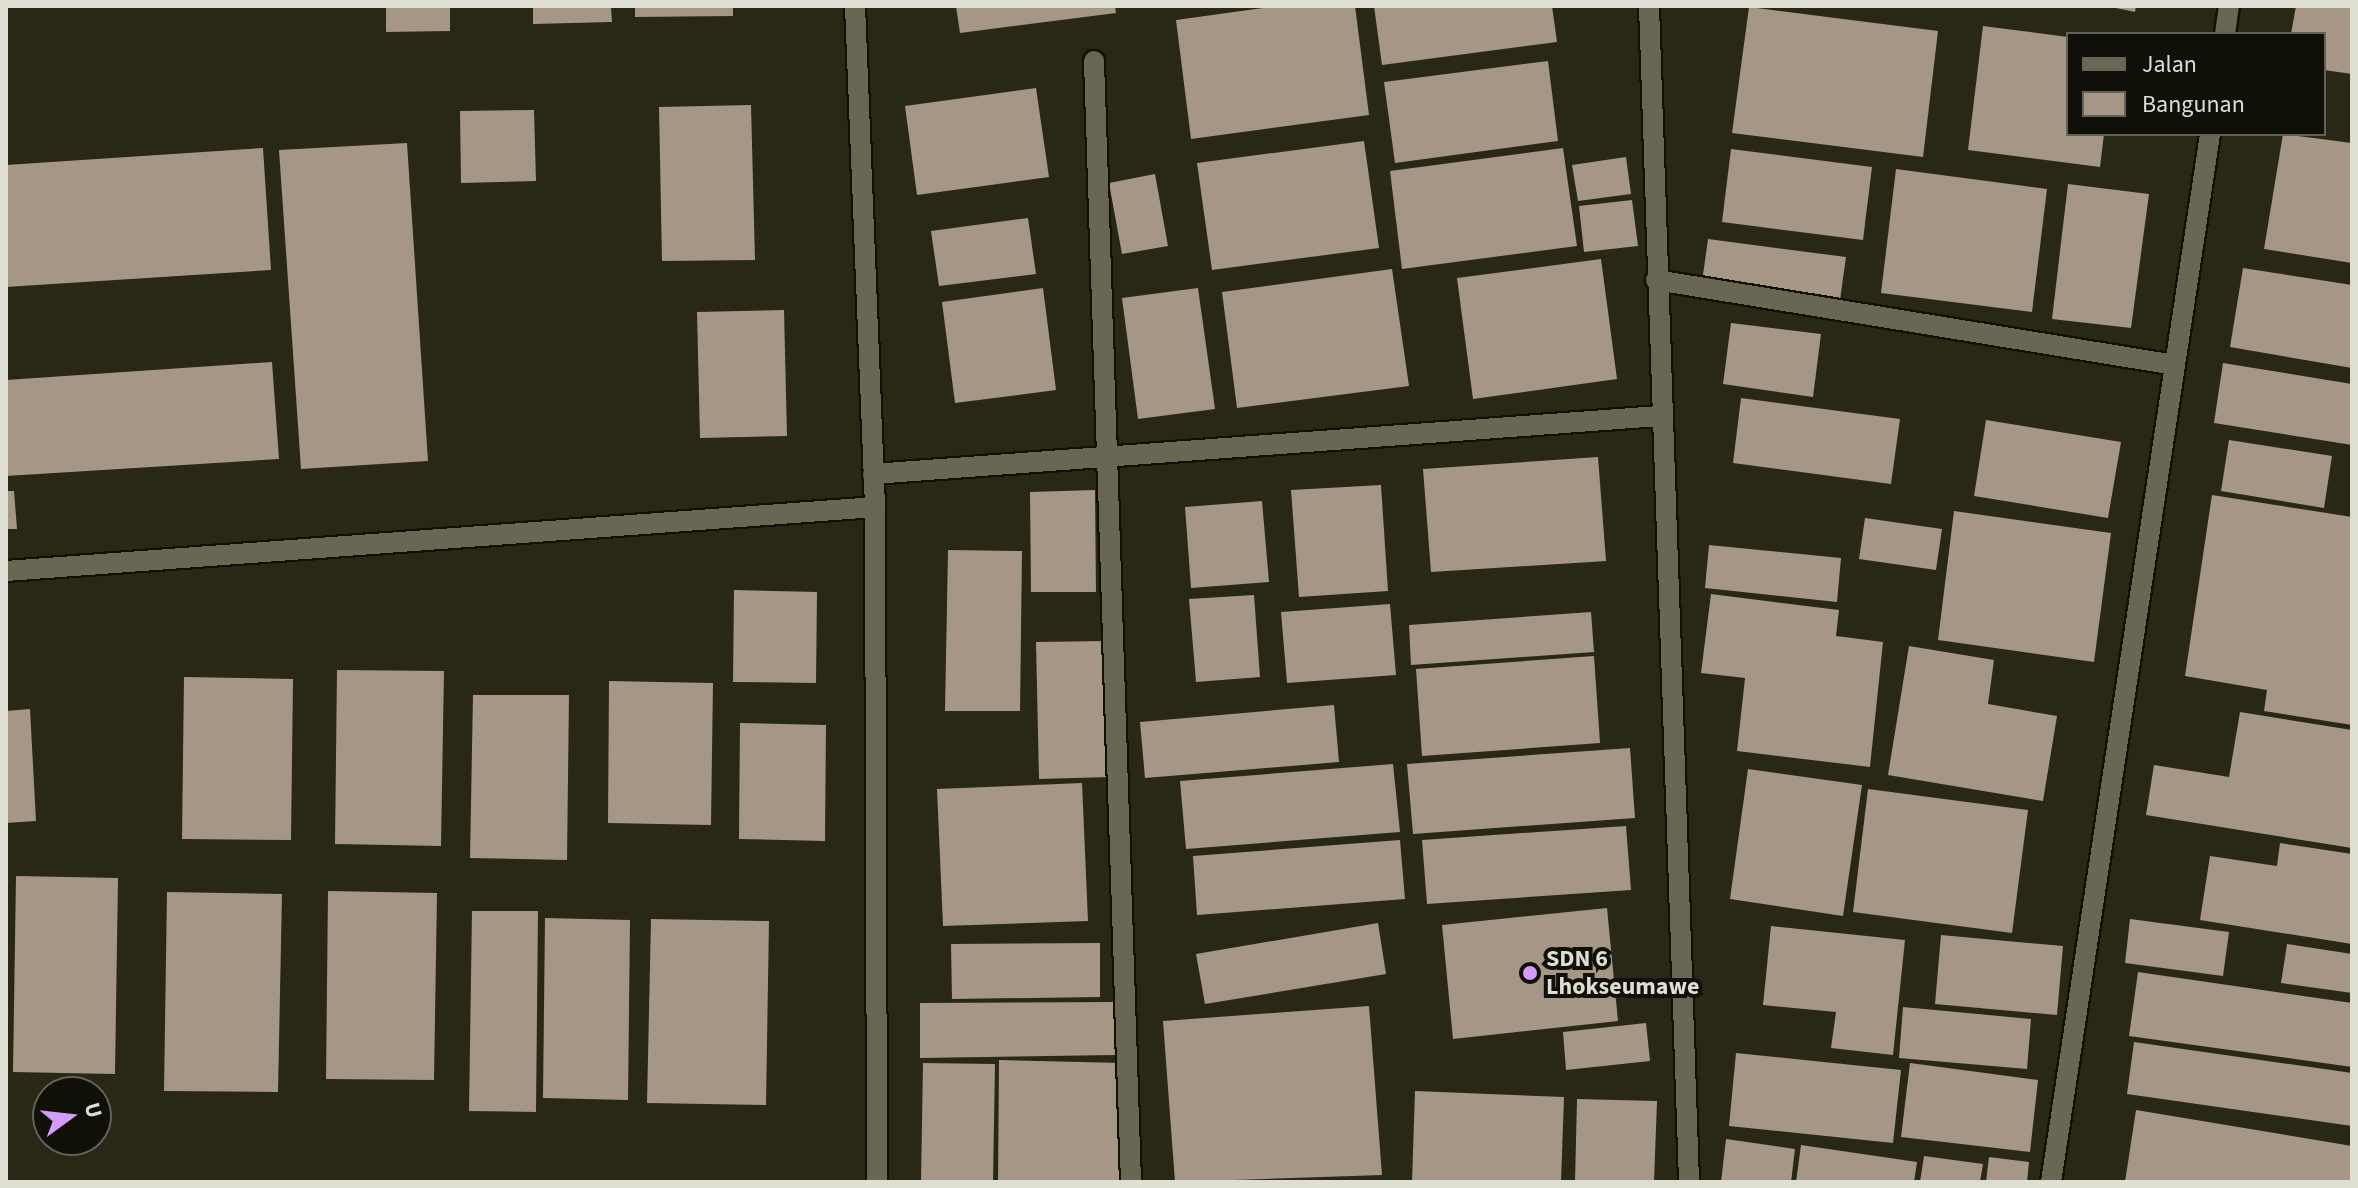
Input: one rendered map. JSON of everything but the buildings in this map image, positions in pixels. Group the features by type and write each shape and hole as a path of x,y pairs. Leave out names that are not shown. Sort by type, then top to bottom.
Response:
{"street":[{"path":"855,6 875,507 877,1182"},
{"path":"1649,6 1659,416 1689,1182"},
{"path":"2225,32 2229,6"},
{"path":"1094,61 1110,457 1131,1182"},
{"path":"2051,1182 2210,136"},
{"path":"1656,280 2175,365"},
{"path":"873,474 1659,416"},
{"path":"6,571 875,507"}],"place":[{"name":"SDN 6 Lhokseumawe","path":"1530,973"}]}
